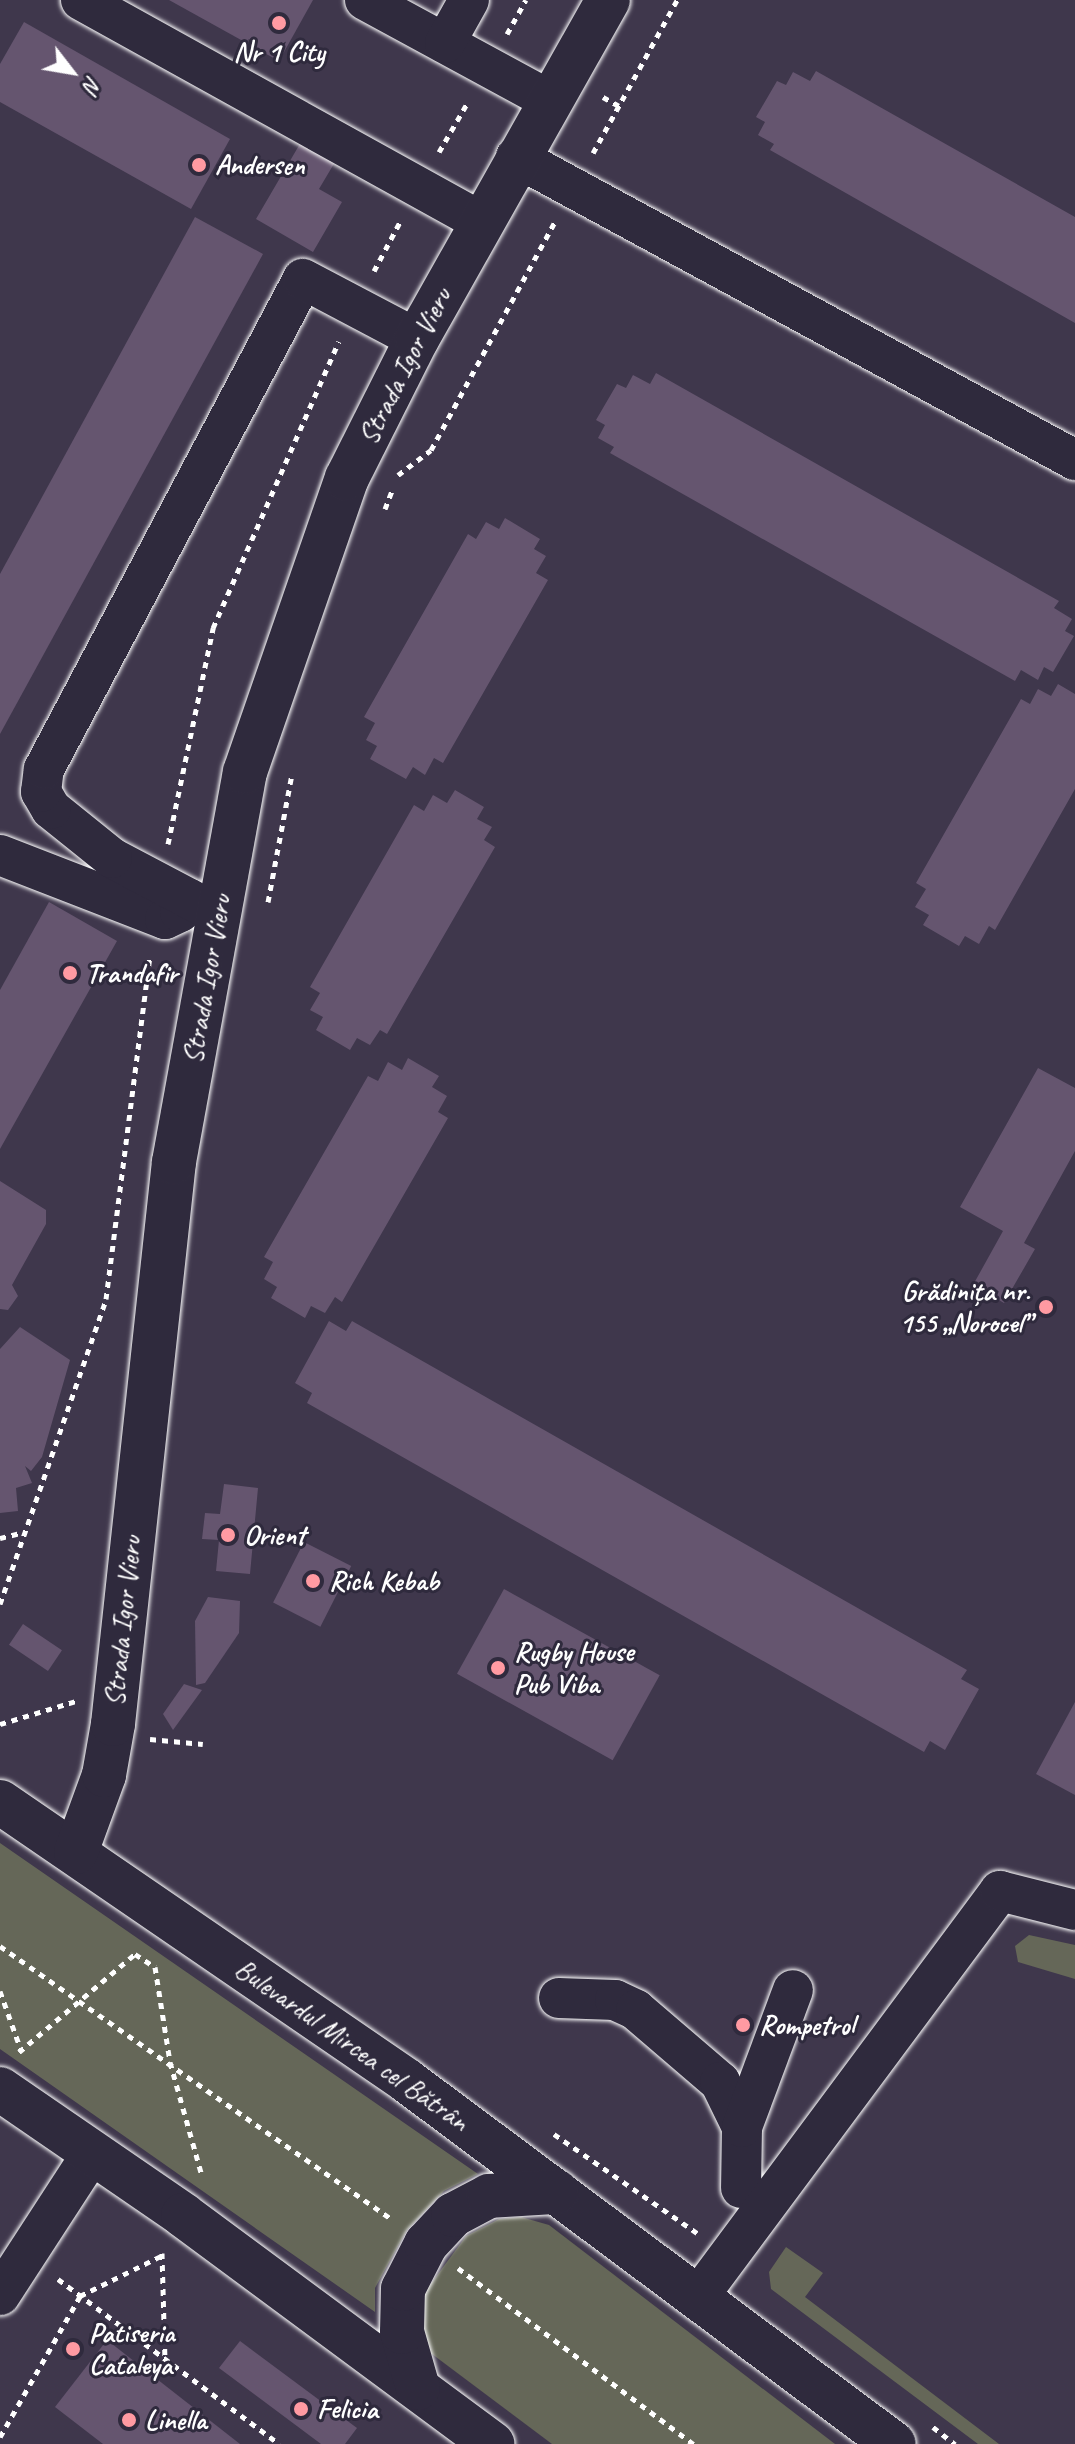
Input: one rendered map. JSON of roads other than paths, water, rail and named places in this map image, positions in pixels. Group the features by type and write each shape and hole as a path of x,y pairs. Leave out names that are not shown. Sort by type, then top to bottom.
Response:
{"main road":[{"name":"Strada Igor Vieru","path":"76,1852 104,1775 113,1724 204,907 291,627 347,478 417,339 516,157 608,0"},
{"name":"Bulevardul Mircea cel Bătrân","path":"0,1802 407,2081 894,2444"},
{"path":"7,2074 93,2152 493,2444"},
{"path":"418,2388 402,2332 403,2289 426,2244 453,2215 489,2196 557,2192"}],"street":[{"path":"81,0 481,222"},
{"path":"365,0 549,100"},
{"path":"445,43 469,0"},
{"path":"516,157 1075,460"},
{"path":"204,907 112,858 51,809 41,792 44,769 303,279 417,339"},
{"path":"0,855 165,919 204,907"},
{"path":"698,2297 1000,1891 1075,1910"},
{"path":"741,2188 742,2127 793,1990"},
{"path":"559,1998 615,2000 636,2010 720,2082 742,2127"},
{"path":"0,2295 93,2152"}],"place":[{"name":"Nr 1 City","path":"279,23"},
{"name":"Andersen","path":"199,165"},
{"name":"Trandafir","path":"70,973"},
{"name":"Grădinița nr. 155 „Norocel”","path":"1046,1307"},
{"name":"Orient","path":"228,1535"},
{"name":"Rich Kebab","path":"313,1581"},
{"name":"Rugby House Pub Viba","path":"498,1668"},
{"name":"Rompetrol","path":"743,2025"},
{"name":"Patiseria Cataleya","path":"73,2349"},
{"name":"Felicia","path":"301,2409"},
{"name":"Linella","path":"129,2420"}]}
